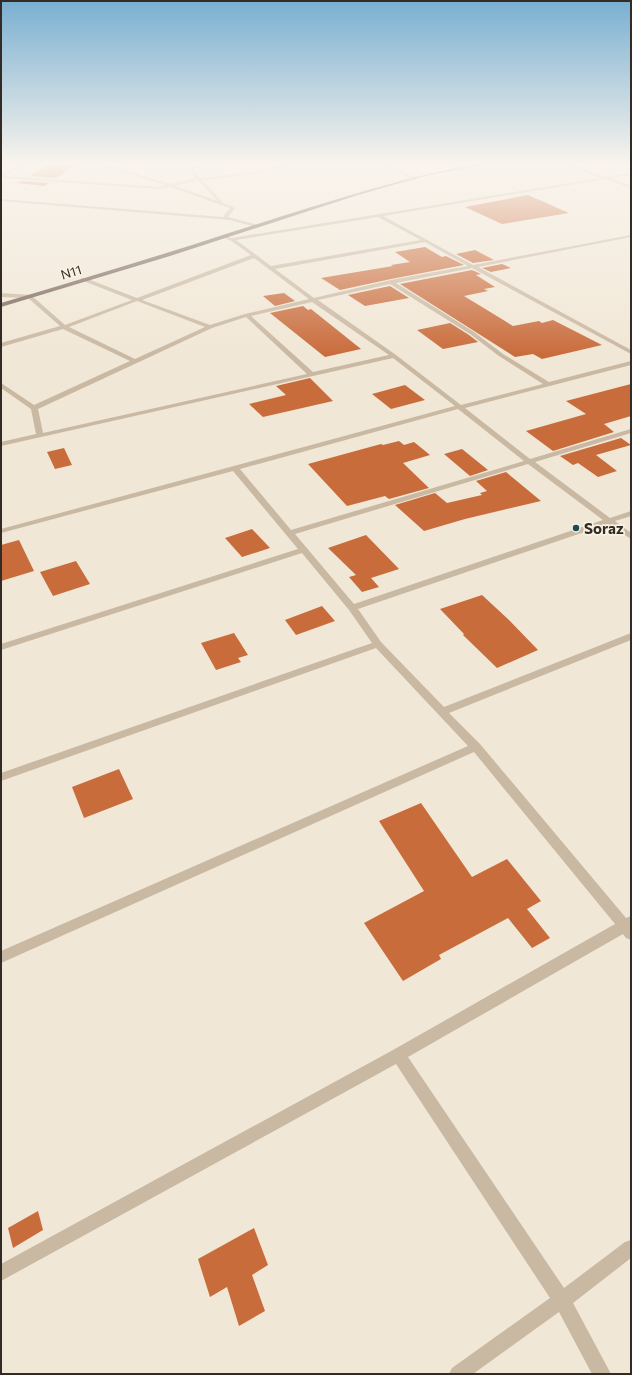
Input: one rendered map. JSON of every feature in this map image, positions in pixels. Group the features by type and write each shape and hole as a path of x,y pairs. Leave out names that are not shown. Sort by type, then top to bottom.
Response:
{"main road":[{"name":"N11","path":"1,305 256,226"}],"street":[{"path":"224,237 232,239 310,226"},
{"path":"397,226 631,352"},
{"path":"34,408 210,327 231,321 247,314 391,282 631,236"},
{"path":"232,239 312,299 394,356 530,462 631,537"},
{"path":"270,268 425,242"},
{"path":"1,345 64,327 254,256"},
{"path":"83,280 210,327"},
{"path":"391,282 472,333 501,355 548,384"},
{"path":"1,295 28,296 64,327 134,361"},
{"path":"247,314 311,374"},
{"path":"1,444 394,356"},
{"path":"1,532 460,407 631,363"},
{"path":"1,385 34,408 40,436"},
{"path":"289,533 631,431"},
{"path":"1,1273 629,927 476,746 378,644 352,608 236,469"},
{"path":"352,608 631,513"},
{"path":"1,647 303,550"},
{"path":"443,711 631,636"},
{"path":"1,777 378,644"},
{"path":"1,957 476,746"},
{"path":"398,1055 562,1300 602,1374"},
{"path":"458,1374 562,1300 631,1248"}],"building":[{"path":"425,247 442,257 446,256 464,265 340,290 321,278 410,262 395,252"},
{"path":"475,250 494,260 473,263 456,254"},
{"path":"502,264 511,268 491,272 482,268"},
{"path":"472,270 481,274 476,275 495,287 484,289 488,291 464,296 513,326 539,321 542,323 553,320 602,345 542,359 533,354 515,357 400,284"},
{"path":"390,286 409,298 365,306 348,295"},
{"path":"284,293 295,301 275,306 263,296"},
{"path":"303,306 308,310 311,309 361,349 325,357 270,313"},
{"path":"450,323 478,342 443,349 417,330"},
{"path":"310,378 333,401 263,417 249,404 286,395 276,386"},
{"path":"631,384 631,416 604,424 614,432 553,451 526,431 586,414 566,401"},
{"path":"405,385 425,400 391,409 372,394"},
{"path":"621,438 631,445 596,455 617,471 598,477 578,463 573,465 560,456"},
{"path":"399,441 404,445 414,442 430,455 403,463 429,488 389,499 385,496 347,506 308,464 381,444 383,445"},
{"path":"64,448 72,465 55,469 47,452"},
{"path":"462,449 488,470 470,476 444,454"},
{"path":"506,472 541,501 465,519 424,531 395,505 435,493 447,503 482,495 480,493 487,491 476,481"},
{"path":"252,529 270,548 242,557 225,538"},
{"path":"366,535 399,569 371,578 379,587 362,592 349,577 356,575 328,548"},
{"path":"19,540 34,571 1,581 1,545"},
{"path":"76,561 90,584 53,596 40,572"},
{"path":"482,595 538,650 497,668 463,635 464,634 440,609"},
{"path":"322,606 335,621 296,635 285,620"},
{"path":"234,633 248,655 238,658 241,662 216,670 201,643"},
{"path":"119,769 133,799 84,818 72,787"},
{"path":"421,803 472,877 507,859 541,901 527,909 550,938 532,948 508,918 439,955 441,959 403,981 364,923 424,891 379,821"},
{"path":"38,1211 43,1230 13,1248 8,1228"},
{"path":"254,1228 268,1265 252,1275 265,1311 239,1326 227,1287 210,1297 198,1259"}],"place":[{"name":"Soraz","path":"576,528"}]}
